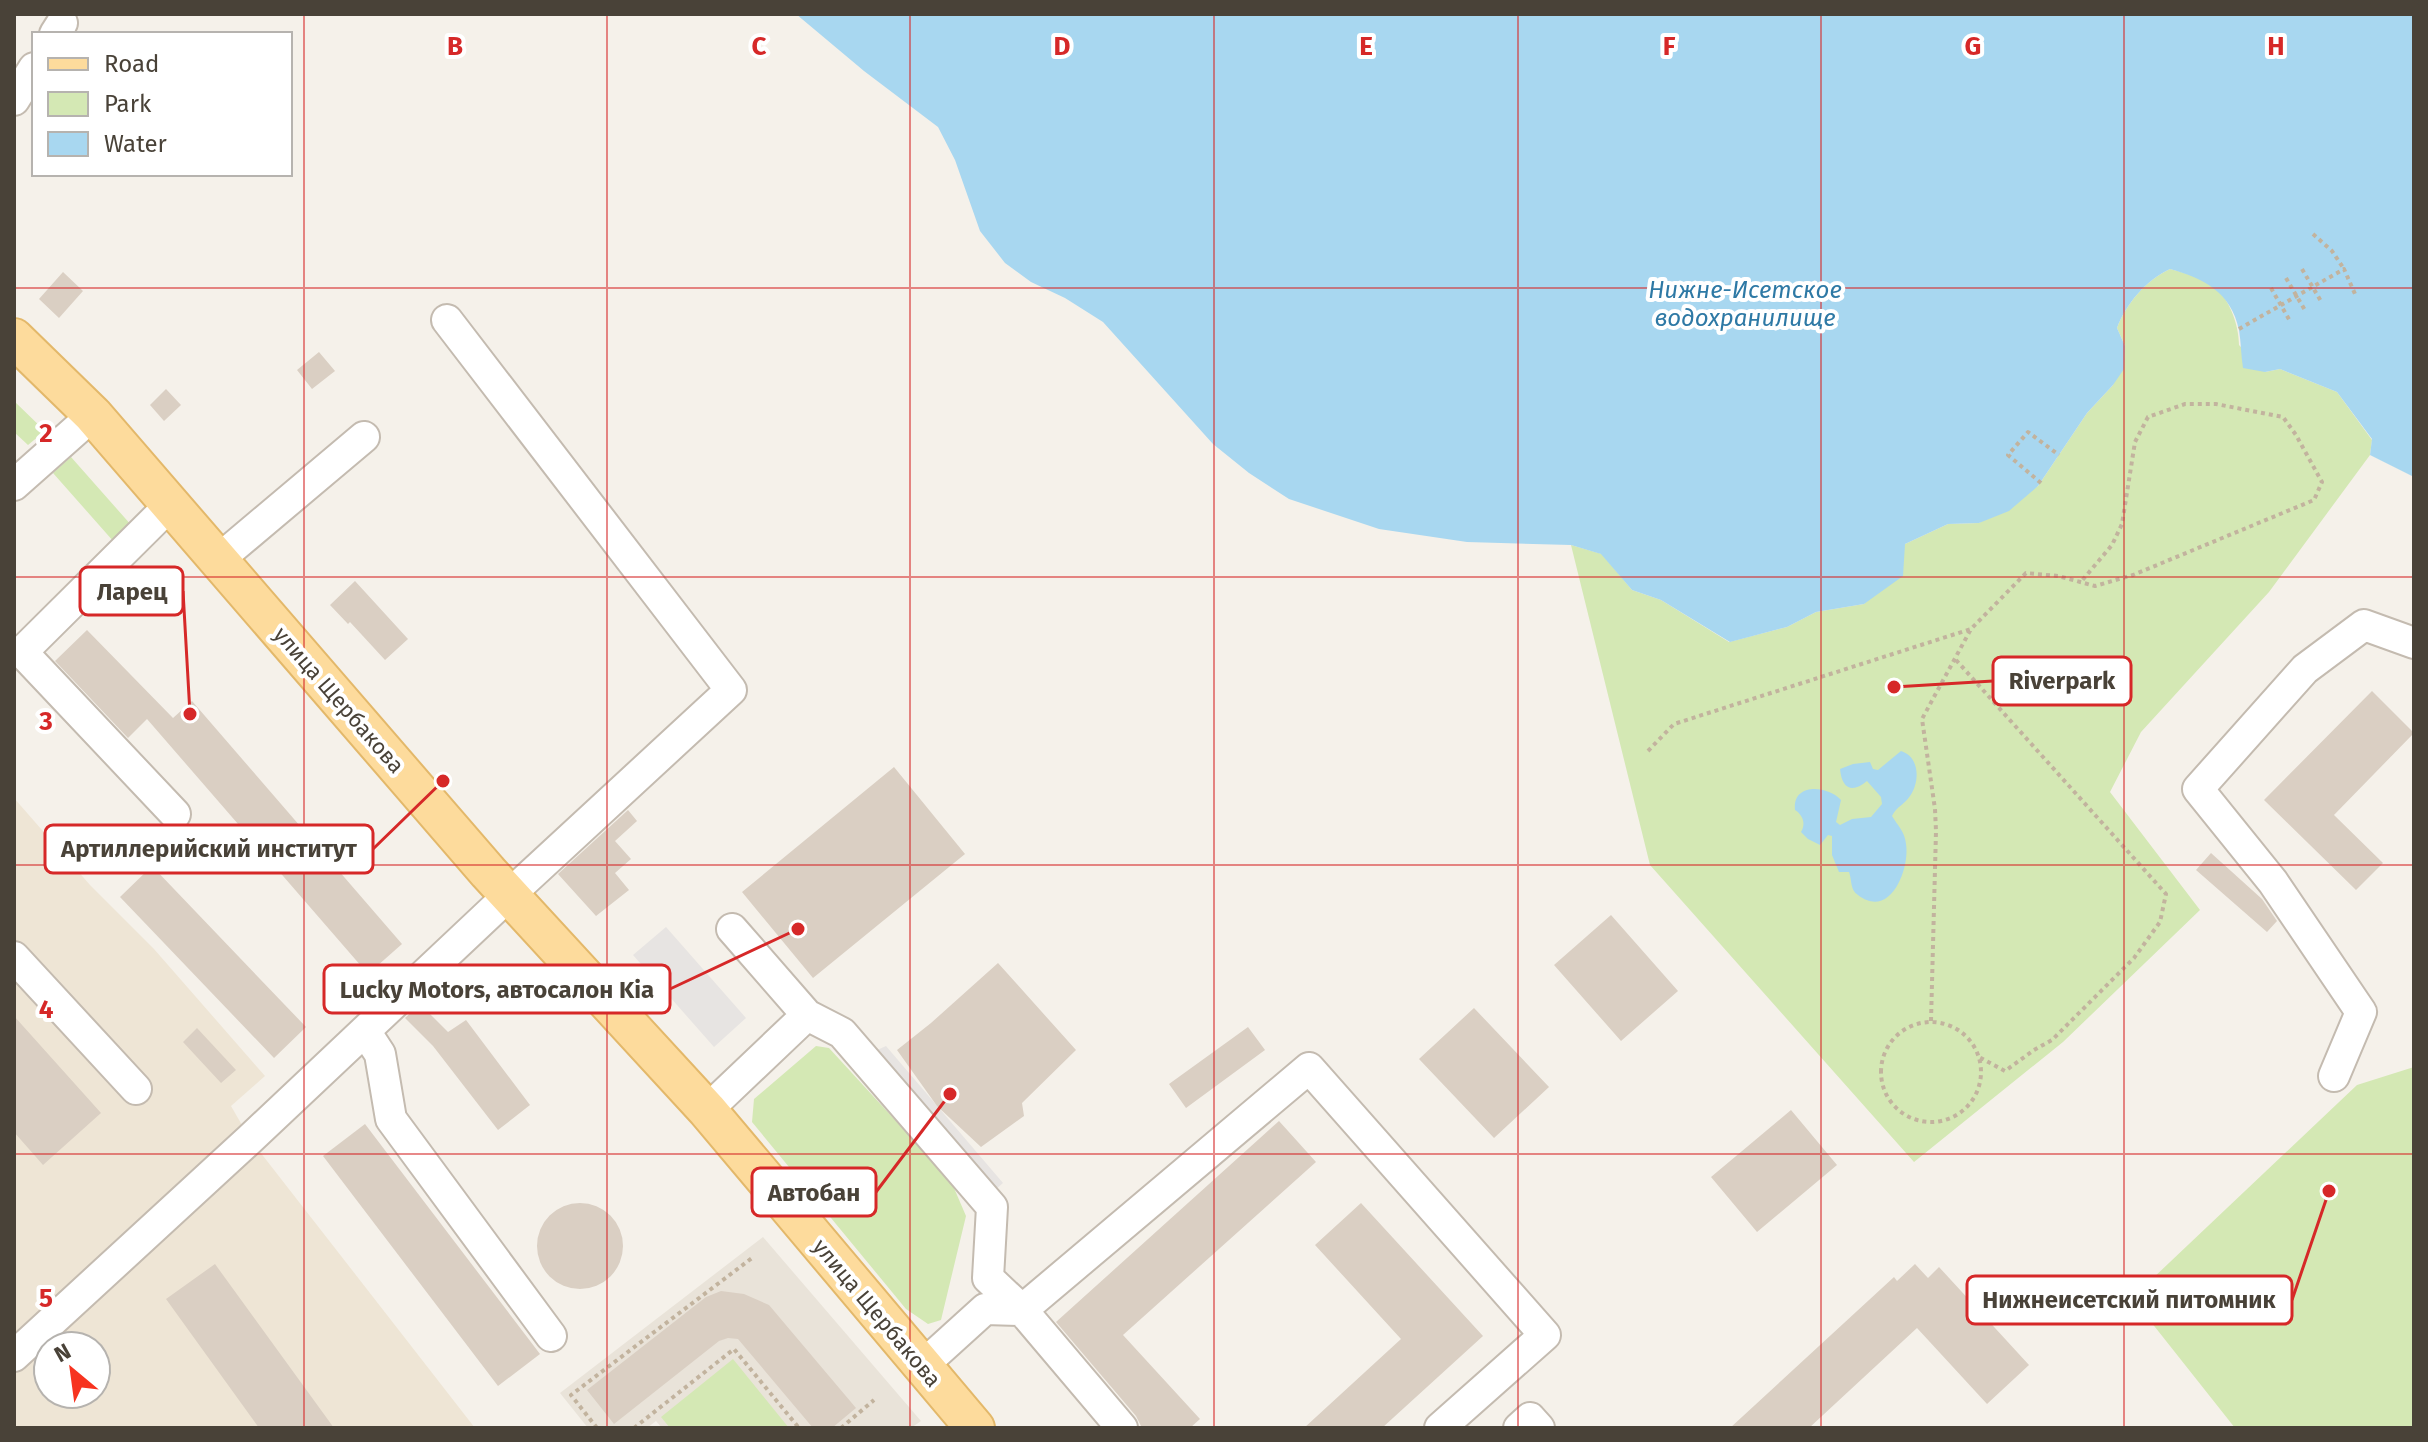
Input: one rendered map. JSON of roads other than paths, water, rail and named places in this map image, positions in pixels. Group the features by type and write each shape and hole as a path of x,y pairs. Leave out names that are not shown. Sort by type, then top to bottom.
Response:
{"main road":[{"name":"улица Щербакова","path":"14,338 93,415 509,895 707,1110 921,1367 965,1425"}],"lane":[{"path":"14,100 32,71"},
{"path":"17,1348 365,1031 731,690 447,320"},
{"path":"14,485 93,415"},
{"path":"218,560 364,437"},
{"path":"170,505 22,652 175,814"},
{"path":"2334,1076 2361,1012 2273,882 2198,789 2305,669 2364,625 2411,656"},
{"path":"732,929 807,1015 842,1033 992,1207 988,1278 1022,1310 1122,1428"},
{"path":"14,957 136,1089"},
{"path":"707,1110 807,1015"},
{"path":"365,1031 380,1054 391,1119 551,1336"},
{"path":"921,1367 985,1309 1022,1310 1309,1068 1545,1335 1440,1428"},
{"path":"1519,1428 1530,1418 1539,1428"}],"water":[{"name":"Нижне-Исетское водохранилище","path":"796,14 2414,14 2414,477 2370,455 2372,439 2337,392 2280,369 2265,372 2243,368 2239,330 2222,296 2204,282 2170,269 2145,286 2121,319 2117,328 2125,346 2124,369 2087,413 2038,486 2009,511 1979,523 1948,524 1905,544 1903,576 1864,604 1816,612 1787,627 1730,642 1661,600 1632,590 1601,554 1571,545 1467,542 1379,529 1289,499 1249,473 1213,444 1103,322 1065,298 1031,282 1005,263 980,231 955,160 938,127"},
{"path":"1901,751 1912,759 1917,777 1908,799 1892,816 1905,840 1905,866 1896,888 1888,896 1880,901 1869,901 1854,890 1849,872 1839,872 1832,855 1832,836 1828,835 1820,845 1801,832 1803,820 1795,810 1796,801 1805,791 1820,789 1841,800 1836,822 1840,825 1852,819 1871,817 1882,804 1881,797 1867,781 1853,788 1846,785 1840,769 1870,762 1873,769 1878,770"}],"place":[{"name":"Riverpark","path":"1894,687"},
{"name":"Ларец","path":"190,714"},
{"name":"Артиллерийский институт","path":"443,781"},
{"name":"Lucky Motors, автосалон Kia","path":"798,929"},
{"name":"Автобан","path":"950,1094"},
{"name":"Нижнеисетский питомник","path":"2329,1191"}]}
